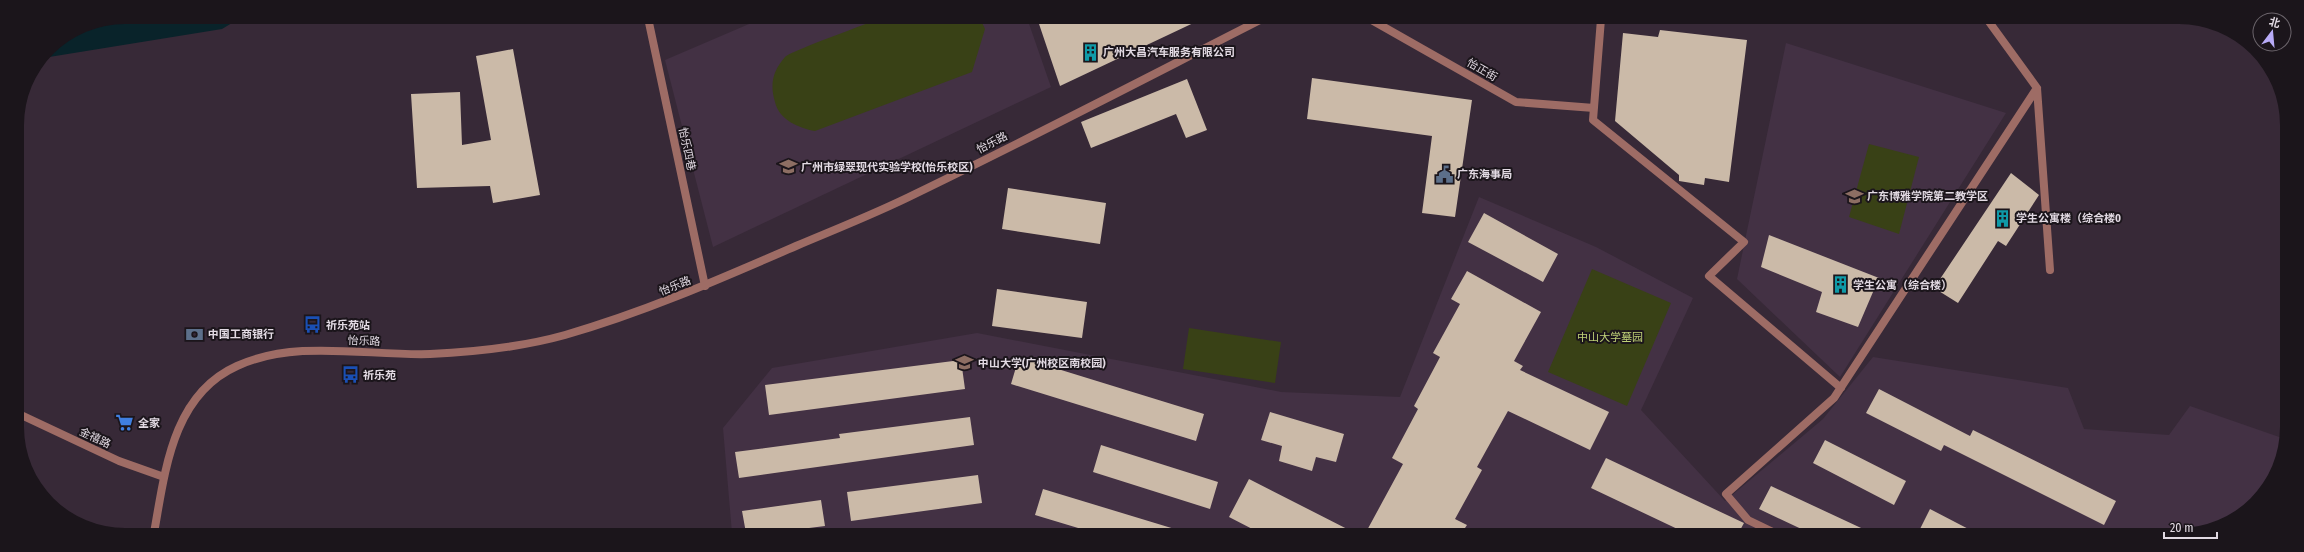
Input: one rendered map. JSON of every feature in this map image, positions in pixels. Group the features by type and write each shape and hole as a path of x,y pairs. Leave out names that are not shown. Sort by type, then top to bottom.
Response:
{"street":[{"name":"怡乐四巷","path":"649,24 705,286"},
{"name":"怡乐路","path":"155,528 164,477 175,435 185,415 201,391 236,366 282,353 309,351 430,354 487,350 550,339 610,322 705,286 912,196 1252,24"},
{"name":"怡正街","path":"1379,24 1516,102 1594,108"},
{"path":"1601,24 1593,120 1744,242 1709,276 1841,388"},
{"path":"1991,24 2037,88 2050,270"},
{"path":"1765,528 1748,520 1726,494 1834,398 2037,88"},
{"name":"金禧路","path":"24,416 119,461 164,477"}],"shaded area":[{"name":"广州市绿翠现代实验学校(怡乐校区)","path":"749,24 1029,24 1051,87 713,247 665,60"},
{"name":"广东博雅学院第二教学区","path":"1786,43 2006,113 1840,377 1737,279"},
{"name":"中山大学(广州校区南校园)","path":"1479,197 1596,247 1693,298 1641,410 1725,501 1823,419 1873,357 2068,388 2084,429 2169,435 2190,406 2279,437 2275,460 2266,478 2255,494 2246,503 2218,520 2205,525 2186,528 732,528 723,428 772,368 977,333 1281,392 1400,397"}],"green space":[{"path":"866,24 983,24 985,29 972,72 815,131 796,125 785,118 777,108 773,96 773,79 777,68 785,57"},
{"path":"1869,144 1919,157 1899,234 1849,217"},
{"name":"中山大学墓园","path":"1592,269 1671,303 1627,406 1548,372"},
{"path":"1189,328 1281,342 1275,383 1183,369"}],"water":[{"path":"118,24 230,24 222,29 51,57 58,49 74,38 92,29 105,26"}],"building":[{"name":"广州大昌汽车服务有限公司","path":"1039,24 1191,24 1060,86"},
{"path":"1660,30 1747,40 1729,182 1705,178 1704,185 1679,181 1679,175 1615,121 1623,33 1658,37"},
{"path":"513,49 540,195 493,203 490,186 417,188 411,94 460,92 462,145 491,140 476,56"},
{"name":"广东海事局","path":"1312,78 1472,100 1455,217 1422,213 1432,136 1307,119"},
{"path":"1187,79 1207,130 1186,138 1176,114 1091,148 1081,122"},
{"name":"学生公寓楼（综合楼0","path":"2011,173 2039,195 2006,246 1998,241 1958,303 1934,288"},
{"path":"1008,188 1106,203 1100,244 1002,229"},
{"path":"1484,213 1558,254 1543,282 1468,242"},
{"name":"学生公寓（综合楼）","path":"1769,235 1879,278 1858,327 1816,312 1822,292 1761,267"},
{"path":"1467,271 1541,312 1514,361 1523,366 1520,370 1609,412 1590,450 1508,411 1477,467 1482,470 1455,519 1467,525 1465,528 1368,528 1403,464 1392,458 1418,409 1414,406 1440,357 1433,353 1460,304 1451,299"},
{"path":"997,289 1087,302 1082,338 992,326"},
{"path":"1019,357 1204,414 1196,441 1011,384"},
{"path":"961,360 965,389 769,415 765,385"},
{"path":"1879,389 1970,436 1973,430 2116,501 2104,525 1944,445 1941,451 1866,413"},
{"path":"1270,412 1344,434 1336,462 1316,457 1312,471 1279,461 1282,446 1261,440"},
{"path":"970,417 974,445 739,478 735,452 840,438 839,434"},
{"path":"1825,440 1906,481 1894,505 1813,463"},
{"path":"1101,445 1218,482 1210,509 1093,472"},
{"path":"1606,458 1744,523 1741,528 1675,528 1591,488"},
{"path":"978,475 982,503 851,521 847,492"},
{"path":"1249,479 1345,528 1250,528 1229,517"},
{"path":"1771,486 1861,528 1799,528 1759,509"},
{"path":"1043,489 1171,528 1078,528 1035,515"},
{"path":"821,500 825,526 809,528 745,528 742,511"},
{"path":"1930,509 1967,528 1920,528"}],"place":[{"name":"广州大昌汽车服务有限公司","path":"1090,52"},
{"name":"广州市绿翠现代实验学校(怡乐校区)","path":"788,167"},
{"name":"广东海事局","path":"1444,174"},
{"name":"广东博雅学院第二教学区","path":"1854,196"},
{"name":"学生公寓楼（综合楼0","path":"2003,218"},
{"name":"学生公寓（综合楼）","path":"1840,285"},
{"name":"祈乐苑站","path":"313,325"},
{"name":"中国工商银行","path":"195,334"},
{"name":"中山大学(广州校区南校园)","path":"965,363"},
{"name":"祈乐苑","path":"350,375"},
{"name":"全家","path":"125,423"}]}
